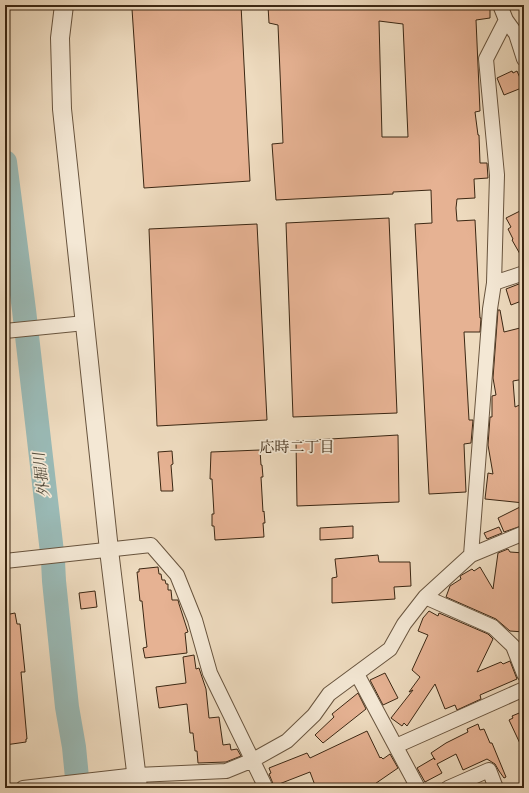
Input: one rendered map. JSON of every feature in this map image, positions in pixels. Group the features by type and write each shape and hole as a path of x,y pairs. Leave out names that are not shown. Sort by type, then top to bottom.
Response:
{"street":[{"path":"64,5 60,38 62,109 110,550 138,781"},
{"path":"500,5 506,20 516,34 524,59"},
{"path":"472,555 490,309 494,283 497,175 486,59 506,20"},
{"path":"494,283 524,273"},
{"path":"5,331 85,323"},
{"path":"23,788 138,781 226,771 253,760 287,741 314,715 329,694 390,649 404,624 425,597 472,555 524,533"},
{"path":"5,561 151,545 177,575 195,620 210,673 266,788"},
{"path":"425,597 493,627 513,646 524,674"},
{"path":"357,674 418,788"},
{"path":"396,746 524,689"},
{"path":"448,788 489,770 496,788"}],"building":[{"path":"206,5 241,5 250,181 144,188 132,9"},
{"path":"490,5 490,18 476,20 480,111 475,112 479,135 480,163 487,163 488,178 474,179 475,198 457,199 456,208 457,221 475,220 481,318 480,332 464,332 469,420 473,420 471,443 464,444 466,492 429,494 415,224 432,223 431,190 393,192 393,194 276,200 272,144 283,143 278,25 269,23 268,6","holes":["379,21 403,24 408,137 382,137"]},
{"path":"512,71 513,73 517,71 524,87 504,95 497,78"},
{"path":"524,209 524,261 512,240 513,239 508,229 511,227 506,218"},
{"path":"389,218 397,413 293,417 286,223"},
{"path":"257,224 267,420 157,426 149,229"},
{"path":"524,282 524,300 511,305 506,289"},
{"path":"498,310 500,310 504,332 524,327 524,379 513,381 515,407 524,403 524,472 522,479 524,485 524,503 485,499 488,473 493,474 488,445 490,417 492,417 492,396 496,395 493,378"},
{"path":"398,435 399,502 297,506 296,441"},
{"path":"260,450 263,477 261,477 265,523 263,523 264,537 215,540 214,526 212,526 212,514 214,514 212,479 210,479 211,452"},
{"path":"172,451 173,464 171,465 173,491 161,491 158,452"},
{"path":"524,505 524,525 504,532 498,518"},
{"path":"353,526 353,538 320,540 320,528"},
{"path":"499,527 502,533 487,539 484,533"},
{"path":"508,549 510,552 524,553 524,632 510,631 496,619 446,597 450,586 461,579 460,576 472,569 474,571 480,567 493,589 498,553"},
{"path":"378,555 379,562 410,562 411,586 394,587 395,599 332,603 332,578 337,577 335,559"},
{"path":"158,567 162,580 165,580 166,584 168,584 168,590 171,590 172,600 178,600 188,632 185,633 187,653 145,658 143,648 147,647 137,572 139,572 139,569"},
{"path":"95,591 97,607 81,609 79,593"},
{"path":"429,611 438,616 439,613 488,634 493,639 477,672 501,662 503,664 510,661 517,679 480,695 481,699 457,710 455,705 445,709 435,684 407,726 404,723 402,726 391,718 413,690 409,692 420,677 412,670 428,635 418,631 423,618"},
{"path":"15,613 17,624 20,624 25,672 21,672 27,739 26,742 5,745 5,615"},
{"path":"194,655 196,669 199,668 206,689 209,718 219,717 223,745 230,744 231,750 237,749 241,756 226,762 198,763 193,733 190,733 187,704 159,708 156,687 186,683 183,657"},
{"path":"385,673 398,698 383,705 370,680"},
{"path":"358,693 366,709 323,743 315,735 334,717 332,714"},
{"path":"524,711 524,752 509,720 513,718 512,716"},
{"path":"478,724 480,730 484,729 490,743 492,743 506,777 504,778 495,764 487,759 463,770 456,754 437,764 442,773 425,782 417,768 434,758 431,753 446,743 468,732 467,729"},
{"path":"367,731 380,758 381,757 383,759 390,754 398,768 369,788 316,788 310,772 274,786 269,774 271,773 269,768 307,753 310,758"}],"waterway":[{"name":"外掘川","path":"5,162 24,310 53,561 67,707 74,747 78,788"}],"district":[{"name":"応時二丁目","path":"297,446"}]}
